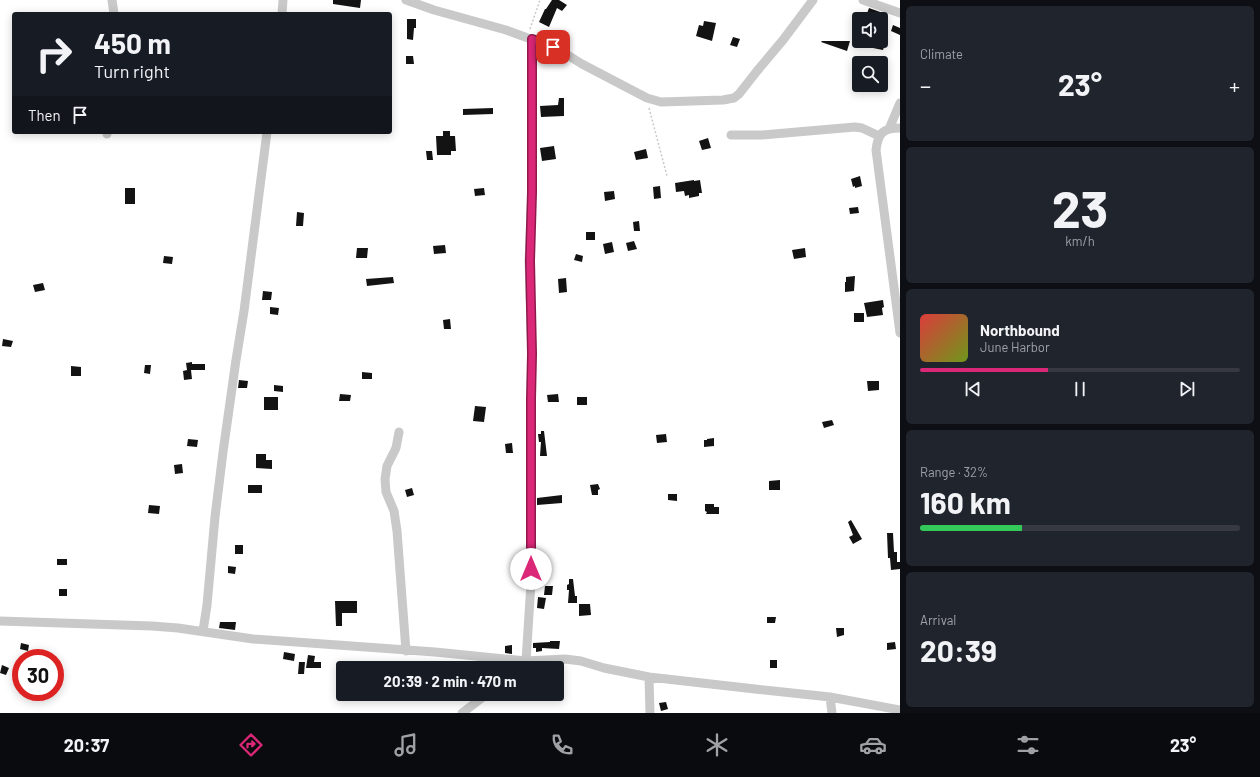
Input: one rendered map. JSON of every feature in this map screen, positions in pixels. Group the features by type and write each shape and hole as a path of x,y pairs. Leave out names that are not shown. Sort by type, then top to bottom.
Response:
{"street":[{"path":"112,0 114,12"},
{"path":"282,12 283,0"},
{"path":"406,0 532,39 561,51 582,64 647,98 667,102 723,100 734,98 783,40 813,0"},
{"path":"864,0 900,13"},
{"path":"526,661 531,576 532,354 530,261 532,192 532,39"},
{"path":"900,103 889,128 879,136 876,155 900,333"},
{"path":"731,135 762,135 856,127 862,128 879,136"},
{"path":"889,128 900,128"},
{"path":"203,631 223,452 247,288 267,134"},
{"path":"399,432 396,448 387,466 385,479 386,492 394,511 397,530 406,651"},
{"path":"0,621 152,626 203,631 226,636 253,639 436,652 526,661 565,659 581,661 604,668 649,677 755,690 830,697 900,710"},
{"path":"649,677 650,713"},
{"path":"830,697 832,713"},
{"path":"462,713 478,701"}],"path":[{"path":"532,39 530,28 540,0"},
{"path":"647,98 666,176"}],"building":[{"path":"333,0 361,0 360,8 333,4"},
{"path":"552,0 559,0 567,5 562,11 557,8 549,27 539,22 545,9"},
{"path":"869,8 880,12 868,12"},
{"path":"407,19 416,19 416,28 414,28 413,40 407,39"},
{"path":"704,21 716,23 712,41 696,36 699,25 703,26"},
{"path":"893,25 900,28 900,35 891,31"},
{"path":"733,37 740,39 737,47 730,45"},
{"path":"850,41 847,51 821,42"},
{"path":"873,48 884,48 883,50"},
{"path":"406,56 413,56 414,64 406,64"},
{"path":"559,98 564,98 564,116 541,117 540,106 558,105"},
{"path":"493,108 493,114 463,115 463,109"},
{"path":"443,131 450,131 450,136 455,136 456,151 451,151 451,155 437,155 436,136 443,136"},
{"path":"708,138 711,148 702,150 699,141"},
{"path":"554,146 556,159 542,161 540,148"},
{"path":"646,149 648,158 636,160 634,152"},
{"path":"426,151 432,151 433,160 427,160"},
{"path":"860,176 862,186 855,188 855,186 853,187 851,179"},
{"path":"700,180 702,193 699,193 699,196 689,198 689,195 685,196 684,191 676,192 675,183"},
{"path":"660,186 661,198 654,199 653,187"},
{"path":"125,188 135,188 135,204 125,204"},
{"path":"484,188 485,195 475,196 474,189"},
{"path":"614,191 615,199 605,201 604,192"},
{"path":"858,207 859,213 850,214 849,208"},
{"path":"297,212 304,213 303,226 296,226"},
{"path":"639,221 640,231 634,231 633,222"},
{"path":"586,232 595,232 595,240 586,240"},
{"path":"634,241 637,249 628,251 626,243"},
{"path":"612,242 614,252 605,254 603,244"},
{"path":"445,245 446,253 434,254 433,246"},
{"path":"357,248 368,248 367,258 356,258"},
{"path":"805,248 806,257 794,259 792,250"},
{"path":"576,254 583,256 582,262 574,260"},
{"path":"164,256 173,257 172,264 163,263"},
{"path":"855,276 854,291 845,292 846,277"},
{"path":"393,277 394,283 367,286 366,279"},
{"path":"566,278 567,292 559,293 558,279"},
{"path":"43,283 45,290 35,292 33,285"},
{"path":"263,291 272,292 271,300 262,300"},
{"path":"883,300 883,315 867,317 864,303"},
{"path":"270,307 279,308 278,315 270,314"},
{"path":"854,313 864,313 864,322 854,322"},
{"path":"450,319 451,329 444,329 443,320"},
{"path":"3,339 13,341 11,347 2,346"},
{"path":"192,362 192,364 205,364 205,370 191,370 192,379 184,380 183,371 187,370 186,363"},
{"path":"145,365 151,365 150,374 144,373"},
{"path":"71,366 81,367 81,376 71,376"},
{"path":"362,372 372,373 372,379 362,379"},
{"path":"239,380 248,381 247,388 238,388"},
{"path":"867,381 879,381 879,390 868,391"},
{"path":"274,385 283,386 283,392 274,391"},
{"path":"340,394 351,395 350,401 339,401"},
{"path":"558,394 559,402 548,402 547,395"},
{"path":"264,397 278,397 278,410 264,410"},
{"path":"577,397 587,397 587,405 577,405"},
{"path":"475,406 486,407 484,422 473,421"},
{"path":"832,420 834,425 824,428 822,422"},
{"path":"541,431 544,431 547,456 540,456 541,442 539,442 538,434 541,434"},
{"path":"666,434 667,442 657,443 656,435"},
{"path":"714,438 714,446 704,447 704,440"},
{"path":"188,439 198,440 197,447 187,446"},
{"path":"512,443 513,453 506,453 505,444"},
{"path":"256,454 266,454 266,460 272,460 272,469 256,468"},
{"path":"182,464 183,473 175,474 174,465"},
{"path":"780,480 780,490 769,490 769,481"},
{"path":"598,484 600,489 598,490 598,495 592,495 590,485"},
{"path":"248,485 262,485 262,493 248,493"},
{"path":"412,488 414,495 407,497 405,490"},
{"path":"668,494 677,494 677,501 668,500"},
{"path":"562,495 562,503 537,505 537,498"},
{"path":"705,504 714,504 714,507 719,507 719,514 706,514"},
{"path":"149,505 160,506 159,514 148,513"},
{"path":"851,520 862,539 853,544 849,537 853,535 848,522"},
{"path":"887,533 893,533 894,552 897,552 897,562 900,562 900,569 891,570 890,558 888,558"},
{"path":"235,545 243,545 243,554 235,554"},
{"path":"57,559 67,559 67,565 57,565"},
{"path":"228,566 236,567 235,574 228,573"},
{"path":"569,579 573,579 577,603 568,603 569,590 567,590 567,585 569,584"},
{"path":"545,586 553,586 552,595 544,595"},
{"path":"59,589 67,589 67,596 59,596"},
{"path":"538,597 546,598 544,609 537,608"},
{"path":"335,601 357,601 357,613 342,613 342,626 336,626"},
{"path":"579,604 590,604 591,615 579,616"},
{"path":"767,617 776,617 775,623 767,623"},
{"path":"220,622 236,622 235,630 219,628"},
{"path":"836,628 844,628 844,635 837,637"},
{"path":"560,641 559,649 542,648 542,651 536,652 536,648 533,648 533,643"},
{"path":"895,642 896,649 887,650 887,643"},
{"path":"21,643 29,645 28,649 20,649"},
{"path":"512,645 512,654 505,653 505,646"},
{"path":"284,652 295,654 294,661 283,659"},
{"path":"308,655 315,656 314,662 321,662 321,668 306,668"},
{"path":"770,660 777,660 777,668 770,668"},
{"path":"299,662 305,662 304,674 298,674"},
{"path":"2,665 9,668 6,675 0,673"},
{"path":"666,702 668,709 661,711 659,703"}],"route":[{"path":"531,569 532,354 530,261 532,192 532,39 553,47"}]}
